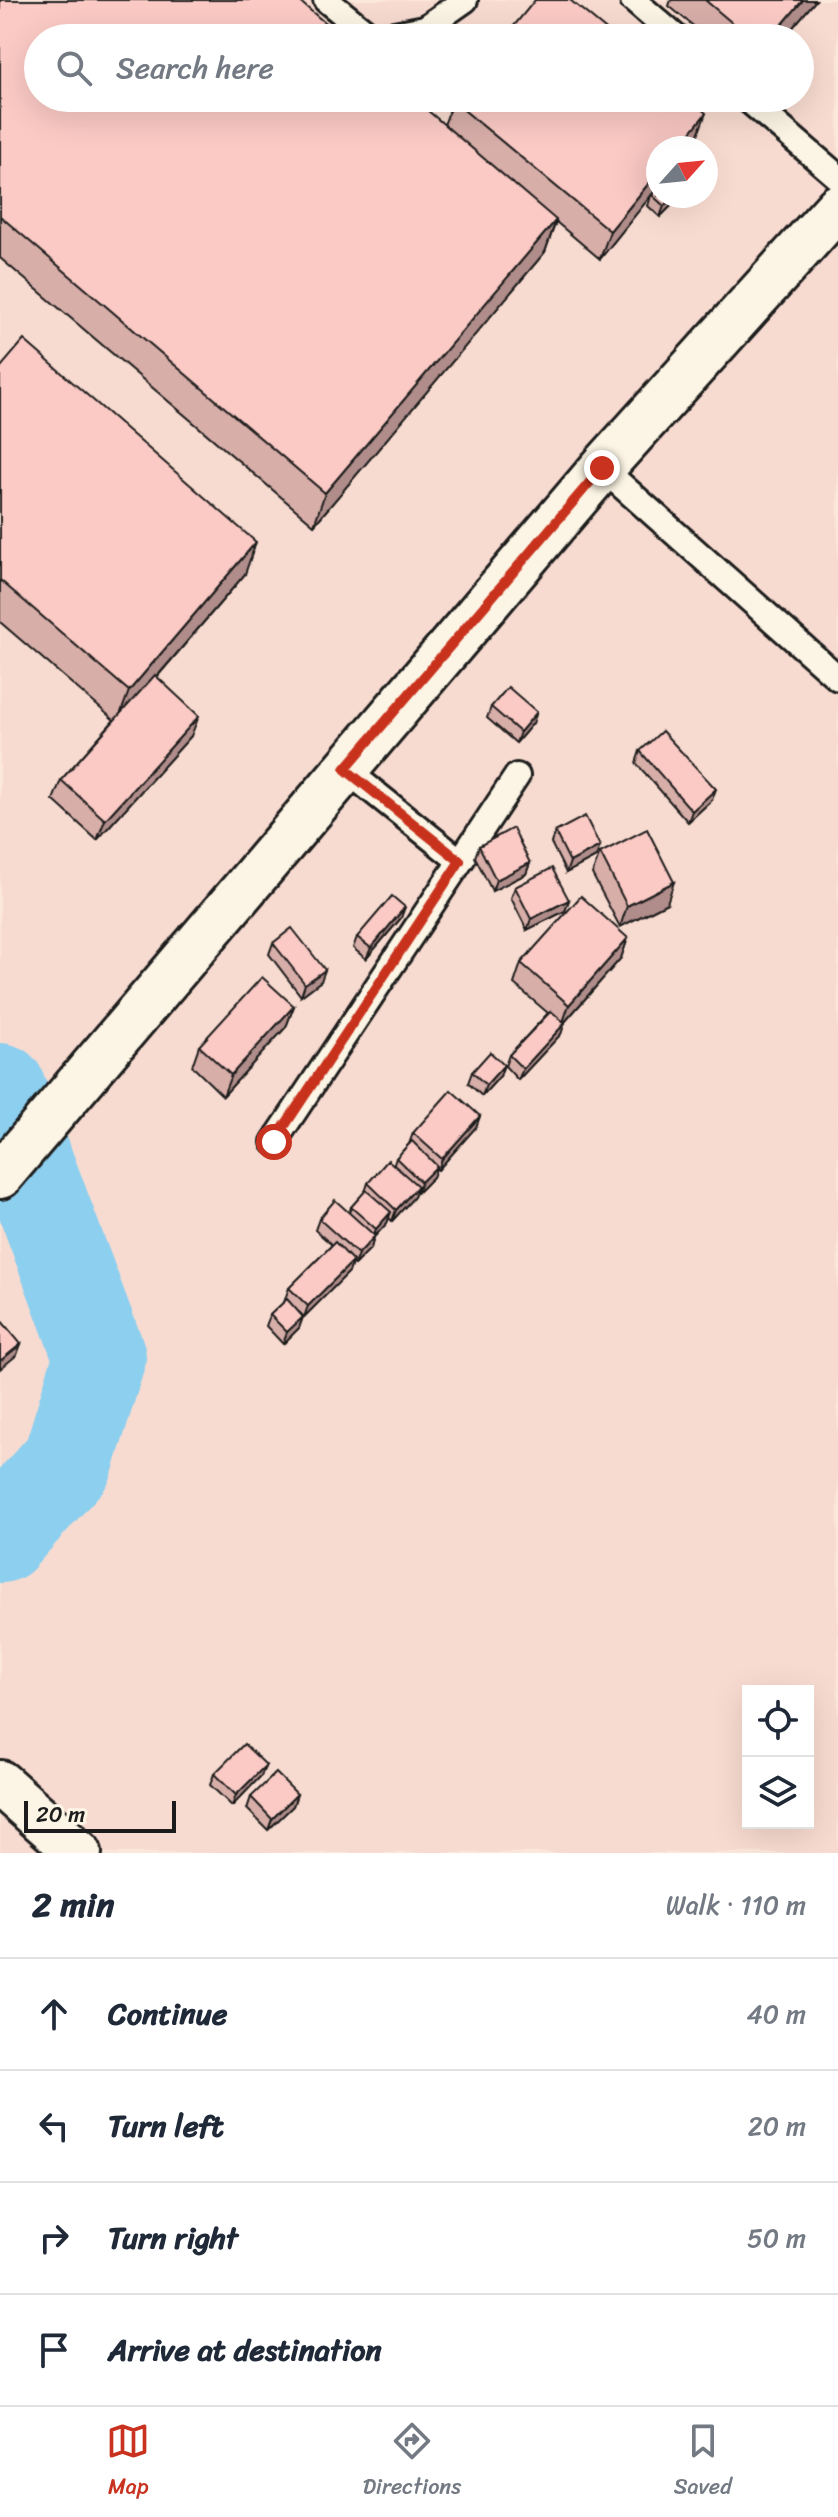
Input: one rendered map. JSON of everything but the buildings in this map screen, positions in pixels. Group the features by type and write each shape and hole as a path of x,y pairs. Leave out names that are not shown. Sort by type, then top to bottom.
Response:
{"street":[{"path":"0,1176 602,468 838,207"},
{"path":"0,1783 79,1853"}],"lane":[{"path":"326,0 356,24"},
{"path":"431,24 465,0"},
{"path":"633,0 661,24"},
{"path":"762,112 838,177"},
{"path":"602,468 838,678"},
{"path":"345,769 460,861"},
{"path":"274,1142 517,776"}],"shaded area":[{"path":"0,0 838,0 838,1853 0,1853"}],"waterway":[{"path":"0,1089 100,1357 68,1461 0,1537"}],"route":[{"path":"274,1142 460,861 345,769 602,468"}]}
